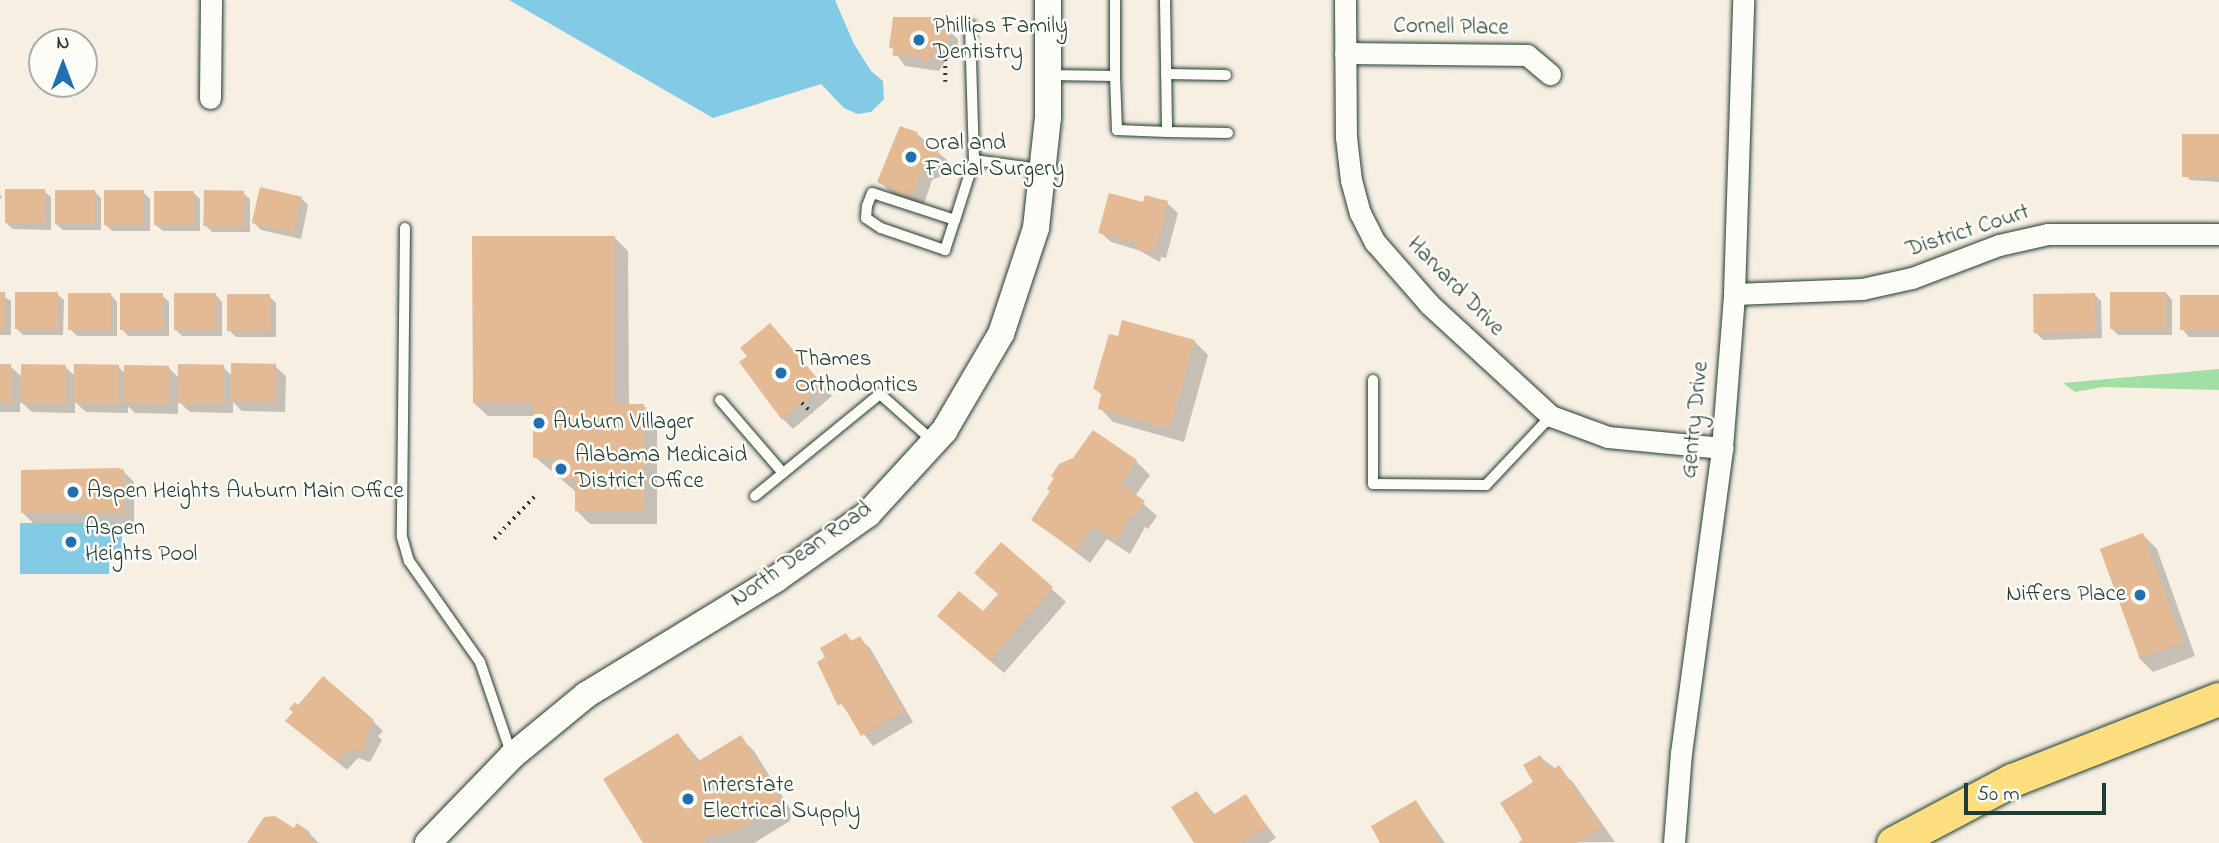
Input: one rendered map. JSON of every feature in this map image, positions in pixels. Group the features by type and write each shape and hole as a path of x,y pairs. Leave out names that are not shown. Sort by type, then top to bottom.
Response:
{"main road":[{"path":"1893,843 2012,780 2219,699"}],"street":[{"path":"210,98 211,0"},
{"name":"North Dean Road","path":"428,843 512,756 586,695 776,579 868,514 934,442 1001,334 1036,228 1048,75 1048,0"},
{"name":"Harvard Drive","path":"1345,0 1351,180 1360,213 1375,242 1429,304 1550,416 1608,437 1721,449"},
{"name":"Gentry Drive","path":"1674,843 1681,753 1721,449 1734,294 1743,0"},
{"name":"Cornell Place","path":"1345,53 1527,55 1550,74"},
{"name":"District Court","path":"1734,294 1862,289 1912,278 1999,246 2048,234 2219,234"}],"lane":[{"path":"1115,0 1117,130 1228,134"},
{"path":"1165,0 1167,132"},
{"path":"955,220 872,193 866,218 881,228 945,250 955,220 974,160 970,25"},
{"path":"1166,74 1226,75"},
{"path":"1048,75 1115,76"},
{"path":"974,160 1042,169"},
{"path":"405,228 402,537 410,561 480,662 512,756"},
{"path":"1374,380 1374,484 1486,485 1550,416"},
{"path":"755,496 880,394 934,442"},
{"path":"720,400 783,473"}],"path":[{"path":"945,82 945,48 958,48 958,36"},
{"path":"802,403 812,413"},
{"path":"494,539 534,497"}],"green space":[{"path":"2219,369 2219,390 2103,387 2075,392 2063,383"}],"water":[{"path":"509,0 835,0 854,44 871,71 883,81 884,99 871,112 857,114 844,108 821,84 713,118"},
{"name":"Aspen Heights Pool","path":"20,523 122,523 122,561 109,562 109,574 20,574"}],"building":[{"name":"Phillips Family Dentistry","path":"893,17 936,17 936,22 948,27 948,45 936,50 928,61 920,61 920,56 893,56 893,47 889,48"},
{"name":"Oral and Facial Surgery","path":"900,126 917,132 921,141 939,150 934,165 922,170 914,194 908,192 906,197 877,182"},
{"path":"2182,134 2219,134 2219,177 2182,177"},
{"path":"260,187 302,197 294,233 252,223"},
{"path":"5,189 45,189 45,223 5,223"},
{"path":"55,190 95,190 95,224 55,224"},
{"path":"104,190 144,190 144,225 104,225"},
{"path":"204,190 244,191 243,227 203,226"},
{"path":"154,191 194,191 194,225 154,225"},
{"path":"1109,193 1143,202 1145,195 1168,201 1156,249 1151,248 1150,253 1135,249 1137,243 1098,233"},
{"path":"472,236 615,236 615,404 644,404 644,511 575,511 575,479 559,479 553,473 553,458 533,458 533,403 473,403"},
{"path":"0,292 5,292 5,329 0,329"},
{"path":"15,292 58,292 58,329 15,329"},
{"path":"2110,292 2166,292 2166,329 2110,329"},
{"path":"68,293 111,293 111,330 68,330"},
{"path":"120,293 163,293 163,330 120,330"},
{"path":"174,293 216,293 216,330 174,330"},
{"path":"2095,293 2096,332 2034,333 2033,294"},
{"path":"227,294 270,294 270,331 227,331"},
{"path":"2180,295 2219,295 2219,330 2180,330"},
{"path":"1122,320 1195,340 1170,429 1098,409 1102,391 1093,389 1109,334 1118,336"},
{"name":"Thames Orthodontics","path":"770,323 823,385 782,420 739,362 747,356 740,348"},
{"path":"231,363 276,364 275,402 230,401"},
{"path":"0,364 11,364 11,402 0,402"},
{"path":"21,364 66,365 65,404 20,403"},
{"path":"74,364 119,365 118,404 73,403"},
{"path":"178,364 224,365 223,404 177,403"},
{"path":"124,365 169,366 168,404 123,403"},
{"path":"1093,430 1137,460 1121,484 1145,501 1134,517 1131,514 1116,542 1092,526 1076,551 1031,520 1050,491 1047,489 1054,478 1051,476 1059,464 1073,458"},
{"name":"Aspen Heights Auburn Main Office","path":"21,470 124,470 124,513 21,513"},
{"name":"Niffers Place","path":"2143,533 2183,643 2140,659 2100,549"},
{"path":"1001,542 1053,587 990,661 937,616 959,591 983,611 998,594 974,573"},
{"path":"846,633 851,641 860,636 904,711 861,736 842,703 838,706 817,662 825,657 820,648"},
{"path":"323,676 374,720 365,738 369,741 360,752 347,749 336,761 285,721 293,712 289,709 295,702 298,705"},
{"path":"678,733 697,762 741,735 779,797 777,807 737,831 705,837 706,843 643,843 603,779"},
{"path":"1540,755 1551,771 1559,765 1602,827 1577,843 1518,843 1523,839 1500,803 1533,782 1523,765"},
{"path":"1197,791 1213,815 1246,794 1267,827 1241,843 1194,843 1171,807"},
{"path":"1416,800 1441,843 1380,843 1371,826"},
{"path":"275,816 294,828 297,823 310,832 307,837 316,843 247,843 264,817"}],"place":[{"name":"Phillips Family Dentistry","path":"919,40"},
{"name":"Oral and Facial Surgery","path":"911,157"},
{"name":"Thames Orthodontics","path":"781,373"},
{"name":"Auburn Villager","path":"539,423"},
{"name":"Alabama Medicaid District Office","path":"561,469"},
{"name":"Aspen Heights Auburn Main Office","path":"73,492"},
{"name":"Aspen Heights Pool","path":"71,542"},
{"name":"Niffers Place","path":"2140,595"},
{"name":"Interstate Electrical Supply","path":"688,799"}]}
